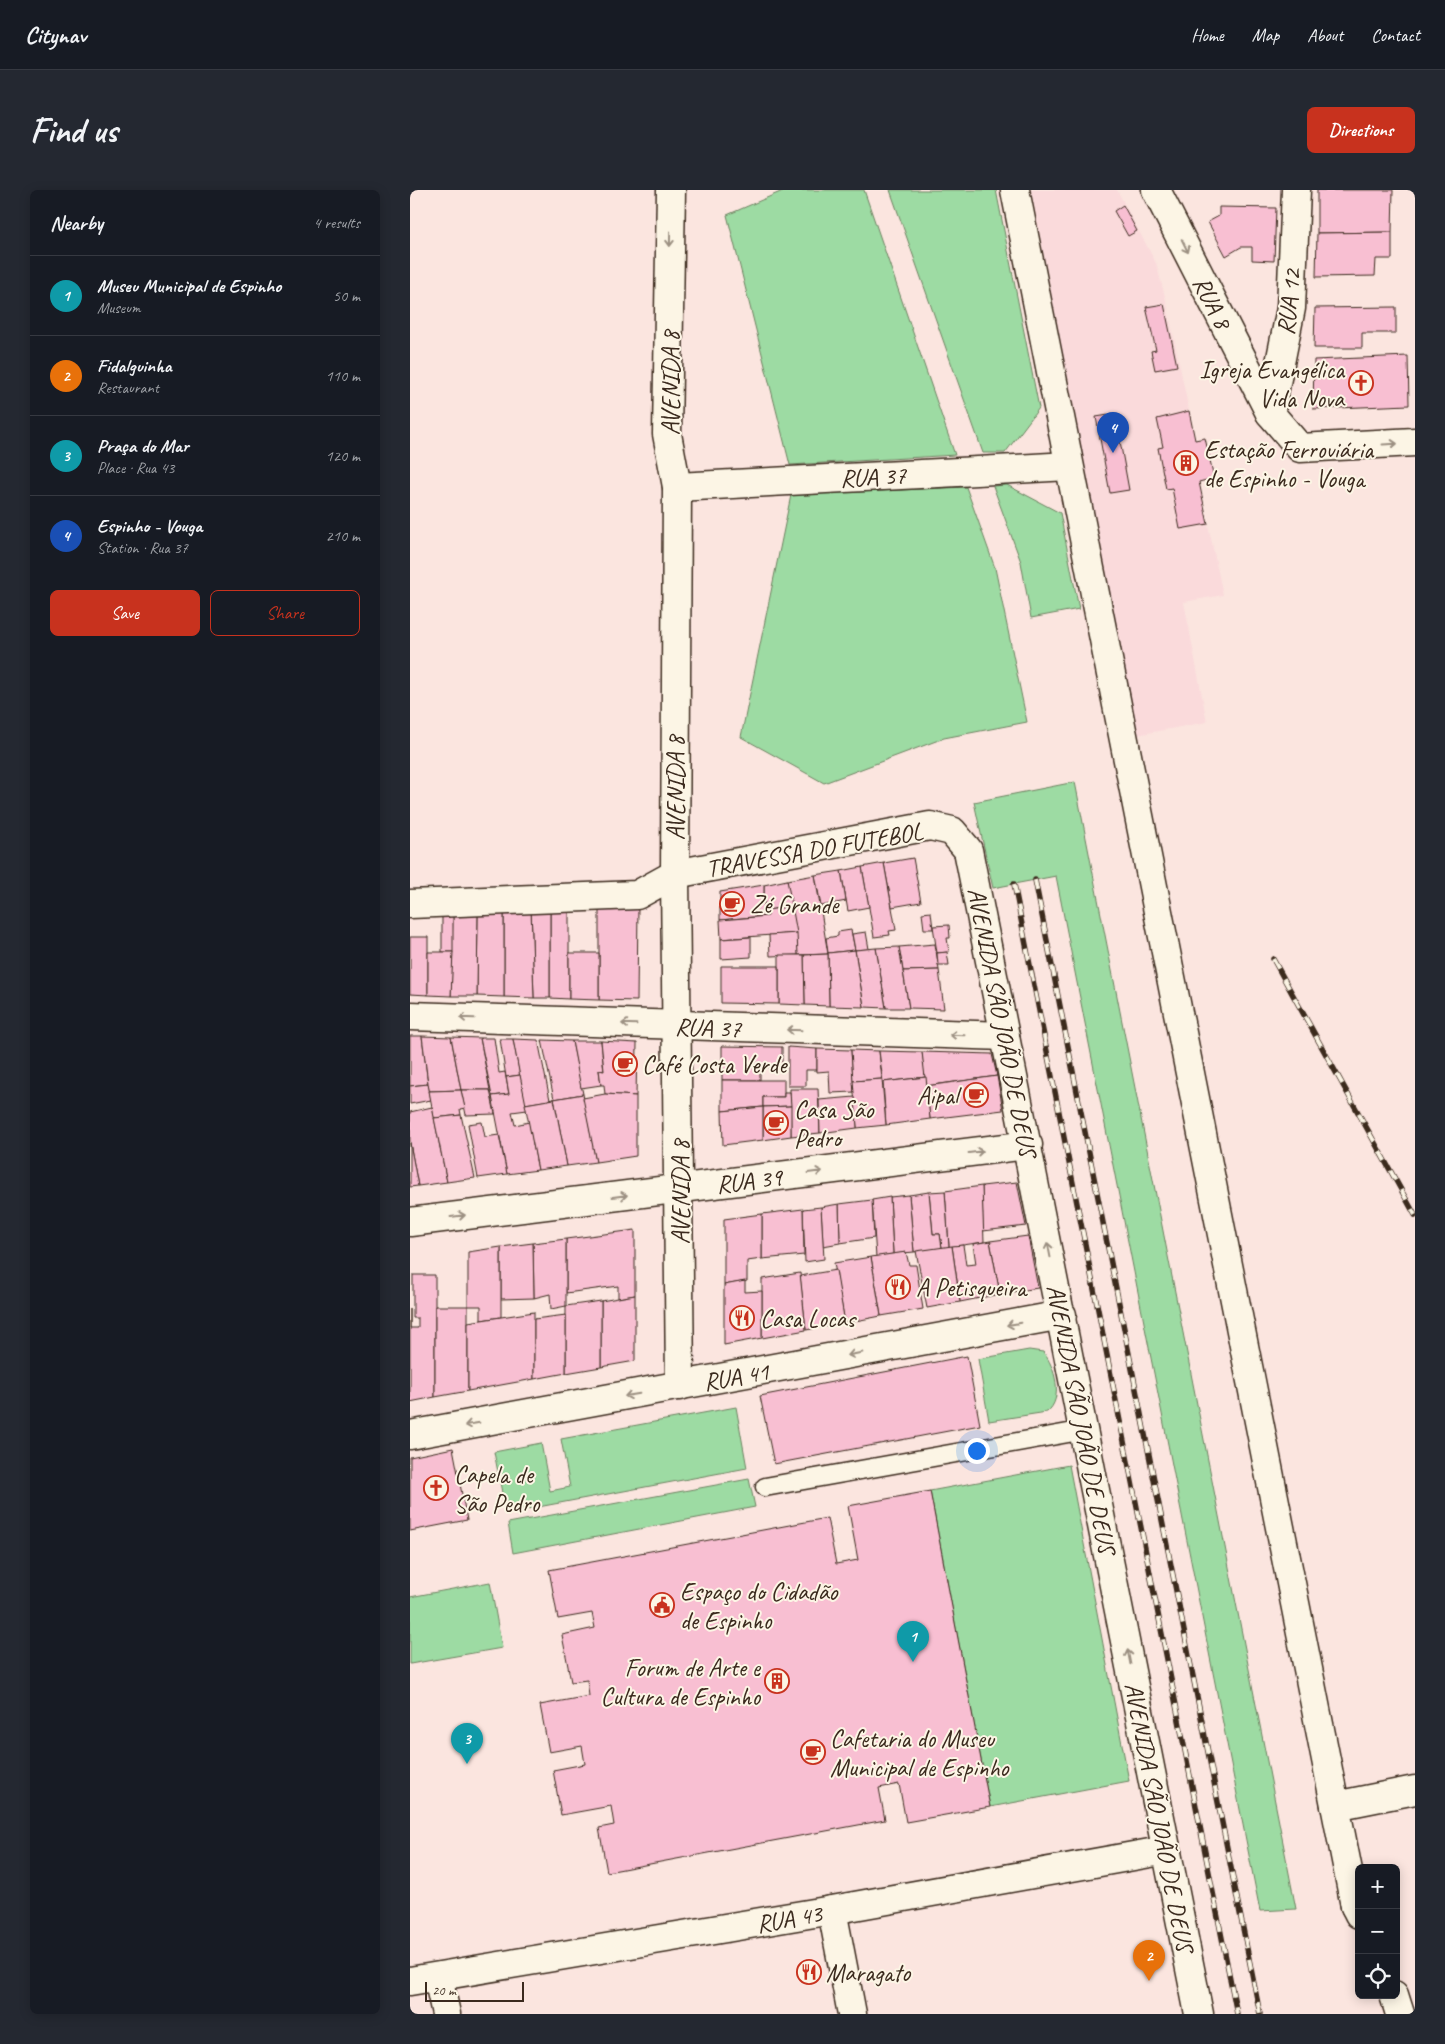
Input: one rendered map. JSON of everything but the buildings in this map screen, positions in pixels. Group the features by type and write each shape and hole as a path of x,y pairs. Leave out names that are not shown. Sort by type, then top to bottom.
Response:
{"street":[{"name":"AVENIDA 8","path":"670,190 668,434 677,487 675,874 680,1189 680,1386"},
{"path":"1015,190 1069,466 1128,750 1357,1909"},
{"name":"RUA 8","path":"1156,190 1270,412"},
{"name":"RUA 12","path":"1270,412 1291,308 1296,190"},
{"path":"1270,412 1300,448 1415,442"},
{"name":"RUA 37","path":"677,487 1069,466"},
{"name":"TRAVESSA DO FUTEBOL","path":"410,904 637,895 675,874 930,826 952,830"},
{"name":"AVENIDA SÃO JOÃO DE DEUS","path":"952,830 968,850 1062,1315 1199,2014"},
{"name":"RUA 37","path":"410,1016 1005,1036"},
{"name":"RUA 39","path":"410,1222 1028,1145"},
{"name":"RUA 41","path":"410,1435 1062,1315"},
{"path":"1335,1806 1415,1790"},
{"name":"RUA 43","path":"410,1981 832,1910 1167,1850"},
{"path":"832,1910 852,2014"},
{"path":"438,1977 446,2014"},
{"path":"1395,1999 1400,2014"}],"lane":[{"path":"764,1487 1084,1430"}],"shaded area":[{"path":"1031,190 1117,190 1156,263 1167,304 1195,440 1205,438 1214,478 1199,482 1223,595 1184,602 1207,722 1137,735"}],"green space":[{"path":"785,190 864,190 955,455 790,465 727,215"},
{"path":"890,190 996,190 1039,408 1005,453 983,453"},
{"path":"1007,485 1060,513 1079,609 1031,618 1021,562 993,486"},
{"path":"966,487 995,568 1027,722 944,738 824,783 741,737 791,495"},
{"path":"1075,782 1296,1909 1260,1911 1056,876 993,888 974,802"},
{"path":"1029,1350 1043,1352 1051,1365 1056,1382 1055,1399 1052,1406 1047,1412 989,1421 978,1359"},
{"path":"736,1407 747,1468 506,1513 494,1452 541,1443 550,1491 570,1487 561,1439"},
{"path":"1069,1465 1129,1781 990,1807 930,1491"},
{"path":"749,1479 755,1507 513,1553 508,1523"},
{"path":"490,1582 502,1648 410,1664 410,1597"}],"railway":[{"path":"1035,880 1260,2014"},
{"path":"1014,884 1237,2014"},
{"path":"1273,959 1415,1215"}],"place":[{"name":"Igreja Evangélica Vida Nova","path":"1361,383"},
{"name":"Espinho - Vouga","path":"1113,453"},
{"name":"Estação Ferroviária de Espinho - Vouga","path":"1186,463"},
{"name":"Zé Grande","path":"732,904"},
{"name":"Café Costa Verde","path":"625,1064"},
{"name":"Aipal","path":"976,1095"},
{"name":"Casa São Pedro","path":"776,1123"},
{"name":"A Petisqueira","path":"898,1287"},
{"name":"Casa Locas","path":"742,1318"},
{"name":"Capela de São Pedro","path":"436,1488"},
{"name":"Espaço do Cidadão de Espinho","path":"662,1605"},
{"name":"Museu Municipal de Espinho","path":"913,1662"},
{"name":"Forum de Arte e Cultura de Espinho","path":"777,1681"},
{"name":"Cafetaria do Museu Municipal de Espinho","path":"813,1752"},
{"name":"Praça do Mar","path":"467,1764"},
{"name":"Maragato","path":"809,1972"},
{"name":"Fidalguinha","path":"1149,1981"}]}
